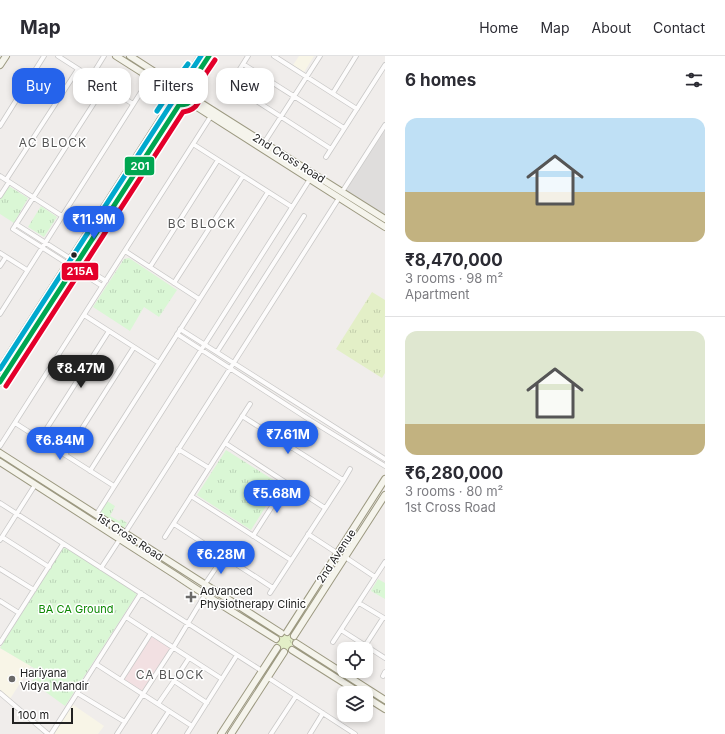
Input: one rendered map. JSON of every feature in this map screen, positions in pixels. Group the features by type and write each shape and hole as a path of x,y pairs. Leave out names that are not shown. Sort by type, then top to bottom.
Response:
{"street":[{"path":"0,65 6,56"},
{"path":"0,126 44,56"},
{"path":"58,56 76,68"},
{"path":"97,68 104,56"},
{"path":"116,56 124,58 139,69"},
{"path":"130,56 149,68"},
{"path":"195,68 201,56"},
{"path":"199,68 208,56"},
{"path":"240,68 248,56"},
{"path":"274,56 357,109"},
{"path":"264,143 320,56"},
{"path":"333,93 356,56"},
{"path":"243,64 344,128"},
{"path":"326,158 385,65"},
{"path":"0,196 7,181 73,77"},
{"path":"0,314 139,95"},
{"path":"69,262 42,248 13,229 93,104"},
{"path":"56,289 69,262 170,104"},
{"path":"0,382 3,369 56,289 75,265 178,105 185,104"},
{"path":"196,104 211,116 224,121"},
{"name":"2nd Cross Road","path":"197,104 300,173 326,186"},
{"path":"261,104 331,149"},
{"path":"0,446 211,116"},
{"name":"2nd Cross Road","path":"224,121 264,143 326,186 385,219"},
{"path":"125,533 385,125"},
{"path":"193,144 292,207"},
{"path":"142,148 148,152"},
{"path":"150,267 218,160"},
{"path":"0,176 62,216"},
{"path":"174,283 243,176"},
{"path":"96,515 310,179"},
{"path":"90,471 268,192"},
{"name":"2nd Cross Road","path":"341,195 383,226"},
{"path":"217,352 304,216"},
{"path":"16,224 45,242 69,262"},
{"path":"125,252 200,299"},
{"path":"0,253 27,270"},
{"path":"0,266 6,256"},
{"path":"75,265 106,281"},
{"path":"75,265 102,286"},
{"path":"84,315 159,363"},
{"path":"180,329 385,459"},
{"path":"40,439 109,331"},
{"path":"177,334 310,420 385,466"},
{"path":"65,455 134,347"},
{"path":"284,403 288,397"},
{"path":"165,537 250,404"},
{"path":"242,416 343,480"},
{"path":"292,448 310,420"},
{"path":"15,423 114,486"},
{"path":"225,443 325,508"},
{"path":"178,449 209,468"},
{"name":"1st Cross Road","path":"0,453 234,603 284,633"},
{"name":"1st Cross Road","path":"0,462 204,595 276,639"},
{"path":"270,593 350,469"},
{"name":"2nd Avenue","path":"284,633 338,553 385,479"},
{"path":"253,536 287,483"},
{"path":"35,485 1,539 48,567"},
{"name":"2nd Avenue","path":"295,640 385,494"},
{"path":"191,496 291,560"},
{"path":"70,507 74,501"},
{"path":"0,503 262,671"},
{"path":"174,524 273,588"},
{"path":"308,534 338,553"},
{"path":"101,568 120,539"},
{"path":"0,643 2,636 19,613 63,544"},
{"path":"205,584 224,556"},
{"path":"345,557 375,577"},
{"path":"333,642 385,562"},
{"path":"0,569 34,590"},
{"path":"0,693 50,734 141,593"},
{"path":"117,734 173,648 204,595"},
{"path":"0,601 19,613"},
{"path":"359,602 384,619 369,642"},
{"path":"230,610 234,603"},
{"path":"126,617 222,679"},
{"path":"341,630 359,642"},
{"path":"121,680 151,633"},
{"path":"295,640 295,645 292,650 288,652 280,651 275,644 276,639 284,633 291,634 295,640 337,666"},
{"path":"221,734 277,648"},
{"path":"292,650 349,686"},
{"path":"373,651 385,658"},
{"path":"231,734 284,652"},
{"path":"187,734 237,655"},
{"path":"158,704 189,658"},
{"path":"96,664 192,726"},
{"path":"267,678 323,713 349,732 355,734"},
{"path":"355,678 385,700"},
{"path":"174,681 207,702"},
{"path":"77,693 125,722"},
{"path":"271,734 296,696"},
{"path":"373,701 385,709"},
{"path":"154,734 169,710"},
{"path":"310,734 323,713"}],"shaded area":[{"path":"299,56 314,56 304,72 293,65"},
{"path":"385,122 385,222 339,195"},
{"name":"Advanced Physiotherapy Clinic","path":"192,589 196,592 193,596 197,598 194,603 186,599"},
{"path":"151,635 171,648 142,692 122,680"},
{"name":"Hariyana Vidya Mandir","path":"0,648 31,666 10,699 0,691"},
{"path":"72,704 104,726 98,734 52,734"}],"green space":[{"path":"7,185 28,198 14,223 0,214 0,196"},
{"path":"41,206 57,217 44,237 28,227"},
{"path":"129,258 177,290 159,317 144,307 130,331 93,307 124,259"},
{"path":"372,292 385,300 385,373 382,378 336,349"},
{"path":"226,450 280,484 251,530 197,495"},
{"path":"107,501 115,506 110,516 119,521 121,519 127,523 123,530 97,514"},
{"name":"BA CA Ground","path":"64,546 137,594 65,706 32,682 39,671 0,648"},
{"path":"378,579 385,583 385,599 371,591"},
{"path":"285,634 291,636 293,642 291,648 285,650 279,648 277,642 279,636"}],"transit line":[{"path":"0,369 173,101 186,96 184,82 201,56"},
{"name":"201","path":"0,382 179,105 184,105 192,99 193,93 190,85 209,56"},
{"name":"215A","path":"6,386 183,112 192,109 198,103 200,95 198,85 215,60"},
{"path":"157,111 165,99 164,92 167,84 174,77 180,75 188,64"}],"place":[{"name":"Advanced Physiotherapy Clinic","path":"191,597"},
{"name":"Hariyana Vidya Mandir","path":"12,679"}],"district":[{"name":"AC BLOCK","path":"53,143"},
{"name":"BC BLOCK","path":"202,224"},
{"name":"CA BLOCK","path":"170,675"}]}
